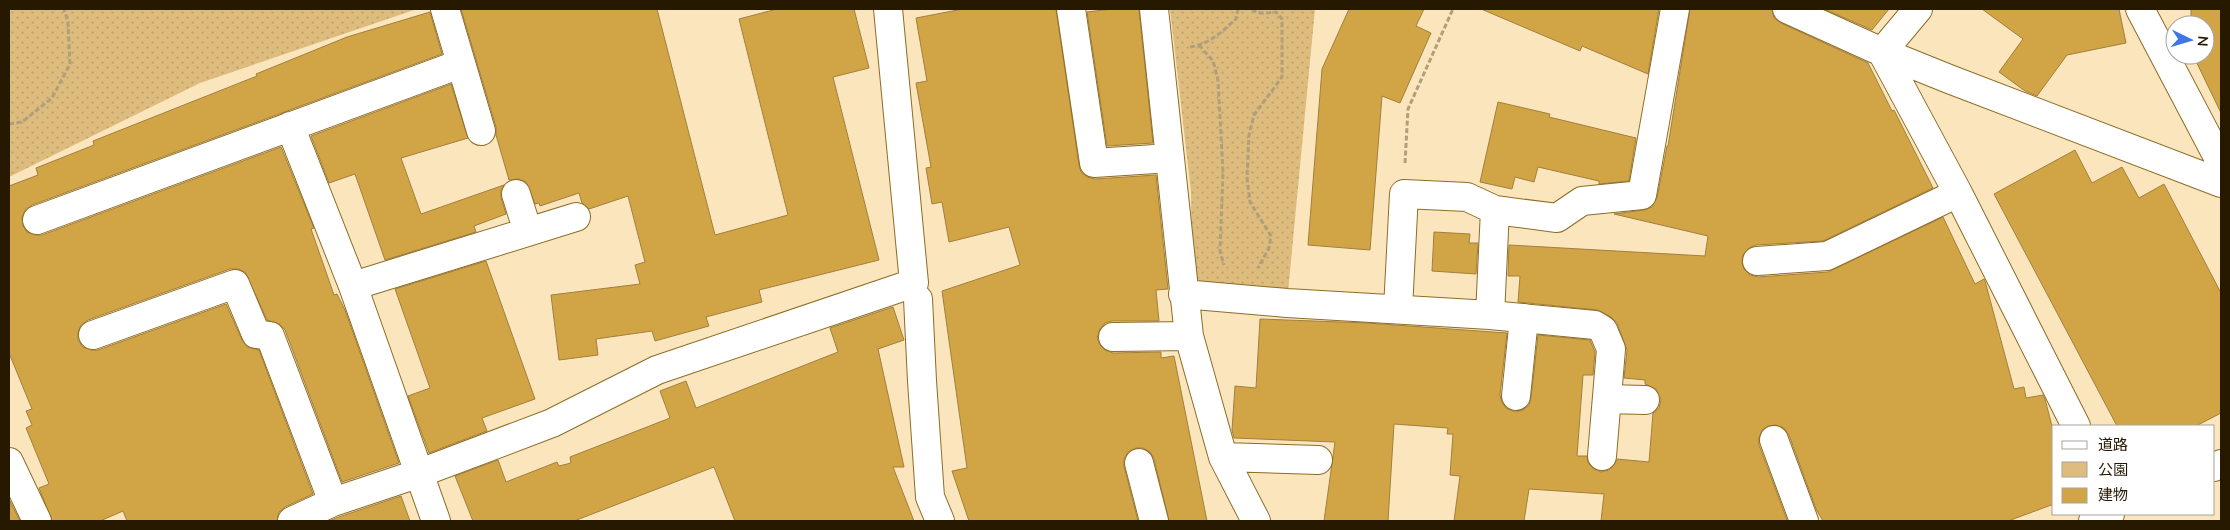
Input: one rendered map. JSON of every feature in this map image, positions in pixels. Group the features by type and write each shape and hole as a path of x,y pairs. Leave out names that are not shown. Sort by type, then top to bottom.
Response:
{"street":[{"path":"445,9 481,132"},
{"path":"888,9 916,291 930,497 940,521"},
{"path":"1071,9 1094,163 1170,158"},
{"path":"1154,9 1189,336 1223,457 1256,521"},
{"path":"1398,309 1404,194 1467,197 1495,210 1557,218 1582,201 1642,195 1675,9"},
{"path":"1788,9 1882,52 2221,183"},
{"path":"1882,52 1918,9"},
{"path":"2140,9 2221,163"},
{"path":"1882,52 1958,194 2075,425"},
{"path":"37,220 460,64"},
{"path":"290,126 354,286 436,521"},
{"path":"516,194 528,232"},
{"path":"1757,261 1827,256 1958,194"},
{"path":"1490,315 1495,210"},
{"path":"354,286 576,217"},
{"path":"93,334 235,284 256,334 270,336 333,502"},
{"path":"292,521 333,502 420,473 552,423 657,370 916,291"},
{"path":"1184,294 1490,315 1595,325 1603,330 1610,349 1602,456"},
{"path":"1516,396 1524,318"},
{"path":"1113,337 1189,336"},
{"path":"1607,399 1645,400"},
{"path":"1774,440 1804,521"},
{"path":"1223,457 1318,460"},
{"path":"9,462 37,521"},
{"path":"1139,463 1154,521"},
{"path":"2093,521 2108,515"}],"path":[{"path":"9,124 22,122 52,98 70,64 68,22 64,9"},
{"path":"1225,266 1220,252 1222,172 1218,80 1213,62 1199,45 1218,35 1236,19 1238,9"},
{"path":"1252,9 1255,12 1267,14 1276,12 1282,19 1282,77 1254,115 1249,135 1248,178 1250,202 1271,236 1269,248 1256,270"},
{"path":"1404,194 1408,108 1453,9"}],"green space":[{"path":"9,9 417,9 200,83 9,177"},
{"path":"1170,9 1315,9 1287,303 1192,287 1191,192"}],"building":[{"path":"461,9 657,9 715,235 788,215 739,19 777,9 854,9 869,68 833,77 879,260 759,290 762,302 706,317 709,326 655,341 652,331 596,339 598,355 559,360 551,295 640,284 635,265 645,262 628,196 589,209 582,203 579,193 540,206 539,203 535,204 526,182 519,179 509,180 496,135 496,127"},
{"path":"963,9 1056,9 1081,172 1087,177 1095,179 1156,175 1168,289 1156,290 1159,321 1112,321 1105,323 1100,329 1097,338 1105,350 1113,353 1161,352 1161,358 1174,356 1207,521 1169,521 1154,459 1150,452 1143,448 1136,448 1128,452 1124,459 1124,466 1138,521 969,521 952,471 967,468 942,291 1020,265 1009,227 949,242 942,202 932,204 926,168 931,167 916,83 927,81 916,18"},
{"path":"1112,9 1139,9 1153,143 1107,146 1087,12"},
{"path":"1349,9 1424,9 1416,26 1431,33 1400,103 1382,96 1370,250 1308,245 1322,69"},
{"path":"1481,9 1659,9 1648,74 1582,46 1580,51"},
{"path":"1690,9 1772,9 1774,18 1781,23 1868,63 1933,188 1823,241 1756,245 1749,248 1743,255 1742,263 1744,269 1750,275 1758,277 1828,272 1943,217 1975,284 1984,279 1985,281 2014,389 2024,387 2026,398 2043,395 2045,399 2052,426 2052,505 2008,521 1823,521 1816,509 1789,435 1784,428 1776,425 1768,426 1762,430 1759,445 1787,520 1784,521 1601,521 1604,494 1529,489 1524,521 1454,521 1460,476 1450,475 1453,434 1447,434 1448,428 1394,424 1388,521 1324,521 1335,442 1234,438 1232,430 1235,386 1256,388 1260,319 1367,323 1507,333 1500,395 1506,408 1515,412 1523,410 1529,405 1538,335 1590,340 1595,352 1593,375 1583,375 1577,456 1587,456 1588,463 1601,472 1609,470 1617,459 1649,462 1653,413 1659,408 1661,400 1656,389 1645,384 1645,380 1624,378 1627,350 1617,323 1611,317 1597,310 1518,302 1520,276 1508,276 1509,245 1705,256 1708,236 1614,214 1644,210 1652,207 1657,198 1668,146"},
{"path":"1824,9 1889,9 1872,30"},
{"path":"1982,9 2119,9 2126,43 2067,55 2037,96 2025,91 1999,72 2023,39"},
{"path":"2191,9 2221,9 2221,113 2198,65 2215,65 2215,15 2191,15"},
{"path":"430,12 442,54 32,205 25,210 22,218 23,226 27,232 42,235 281,147 314,228 311,229 334,295 337,294 345,310 399,463 342,482 285,330 279,324 267,320 245,272 238,269 230,269 88,320 81,325 78,340 83,347 98,350 226,304 247,347 259,350 313,494 285,507 279,512 277,521 127,521 123,511 100,521 52,521 39,488 49,484 26,428 32,425 26,411 32,409 9,353 9,186 38,175 36,168 94,145 93,141 257,76 256,74 347,37"},
{"path":"451,84 468,138 401,158 421,214 504,185 501,191 501,198 506,214 474,226 476,232 385,260 355,174 329,183 311,136"},
{"path":"1498,102 1550,114 1549,117 1636,138 1629,181 1599,184 1599,181 1538,167 1534,182 1515,177 1512,189 1480,182"},
{"path":"2075,150 2092,183 2122,167 2139,198 2164,184 2221,293 2221,413 2198,425 2116,425 1994,194"},
{"path":"1434,232 1470,234 1469,243 1478,243 1476,274 1432,271"},
{"path":"486,261 535,399 482,418 487,431 429,453 408,396 430,388 395,289"},
{"path":"893,307 904,340 878,349 904,467 893,467 914,521 735,521 714,467 574,521 473,521 455,476 498,460 506,482 557,462 559,466 571,463 570,457 670,418 660,391 686,381 696,408 838,352 830,328"},
{"path":"401,496 410,521 329,521 339,517"},
{"path":"10,501 20,521 9,521"}]}
